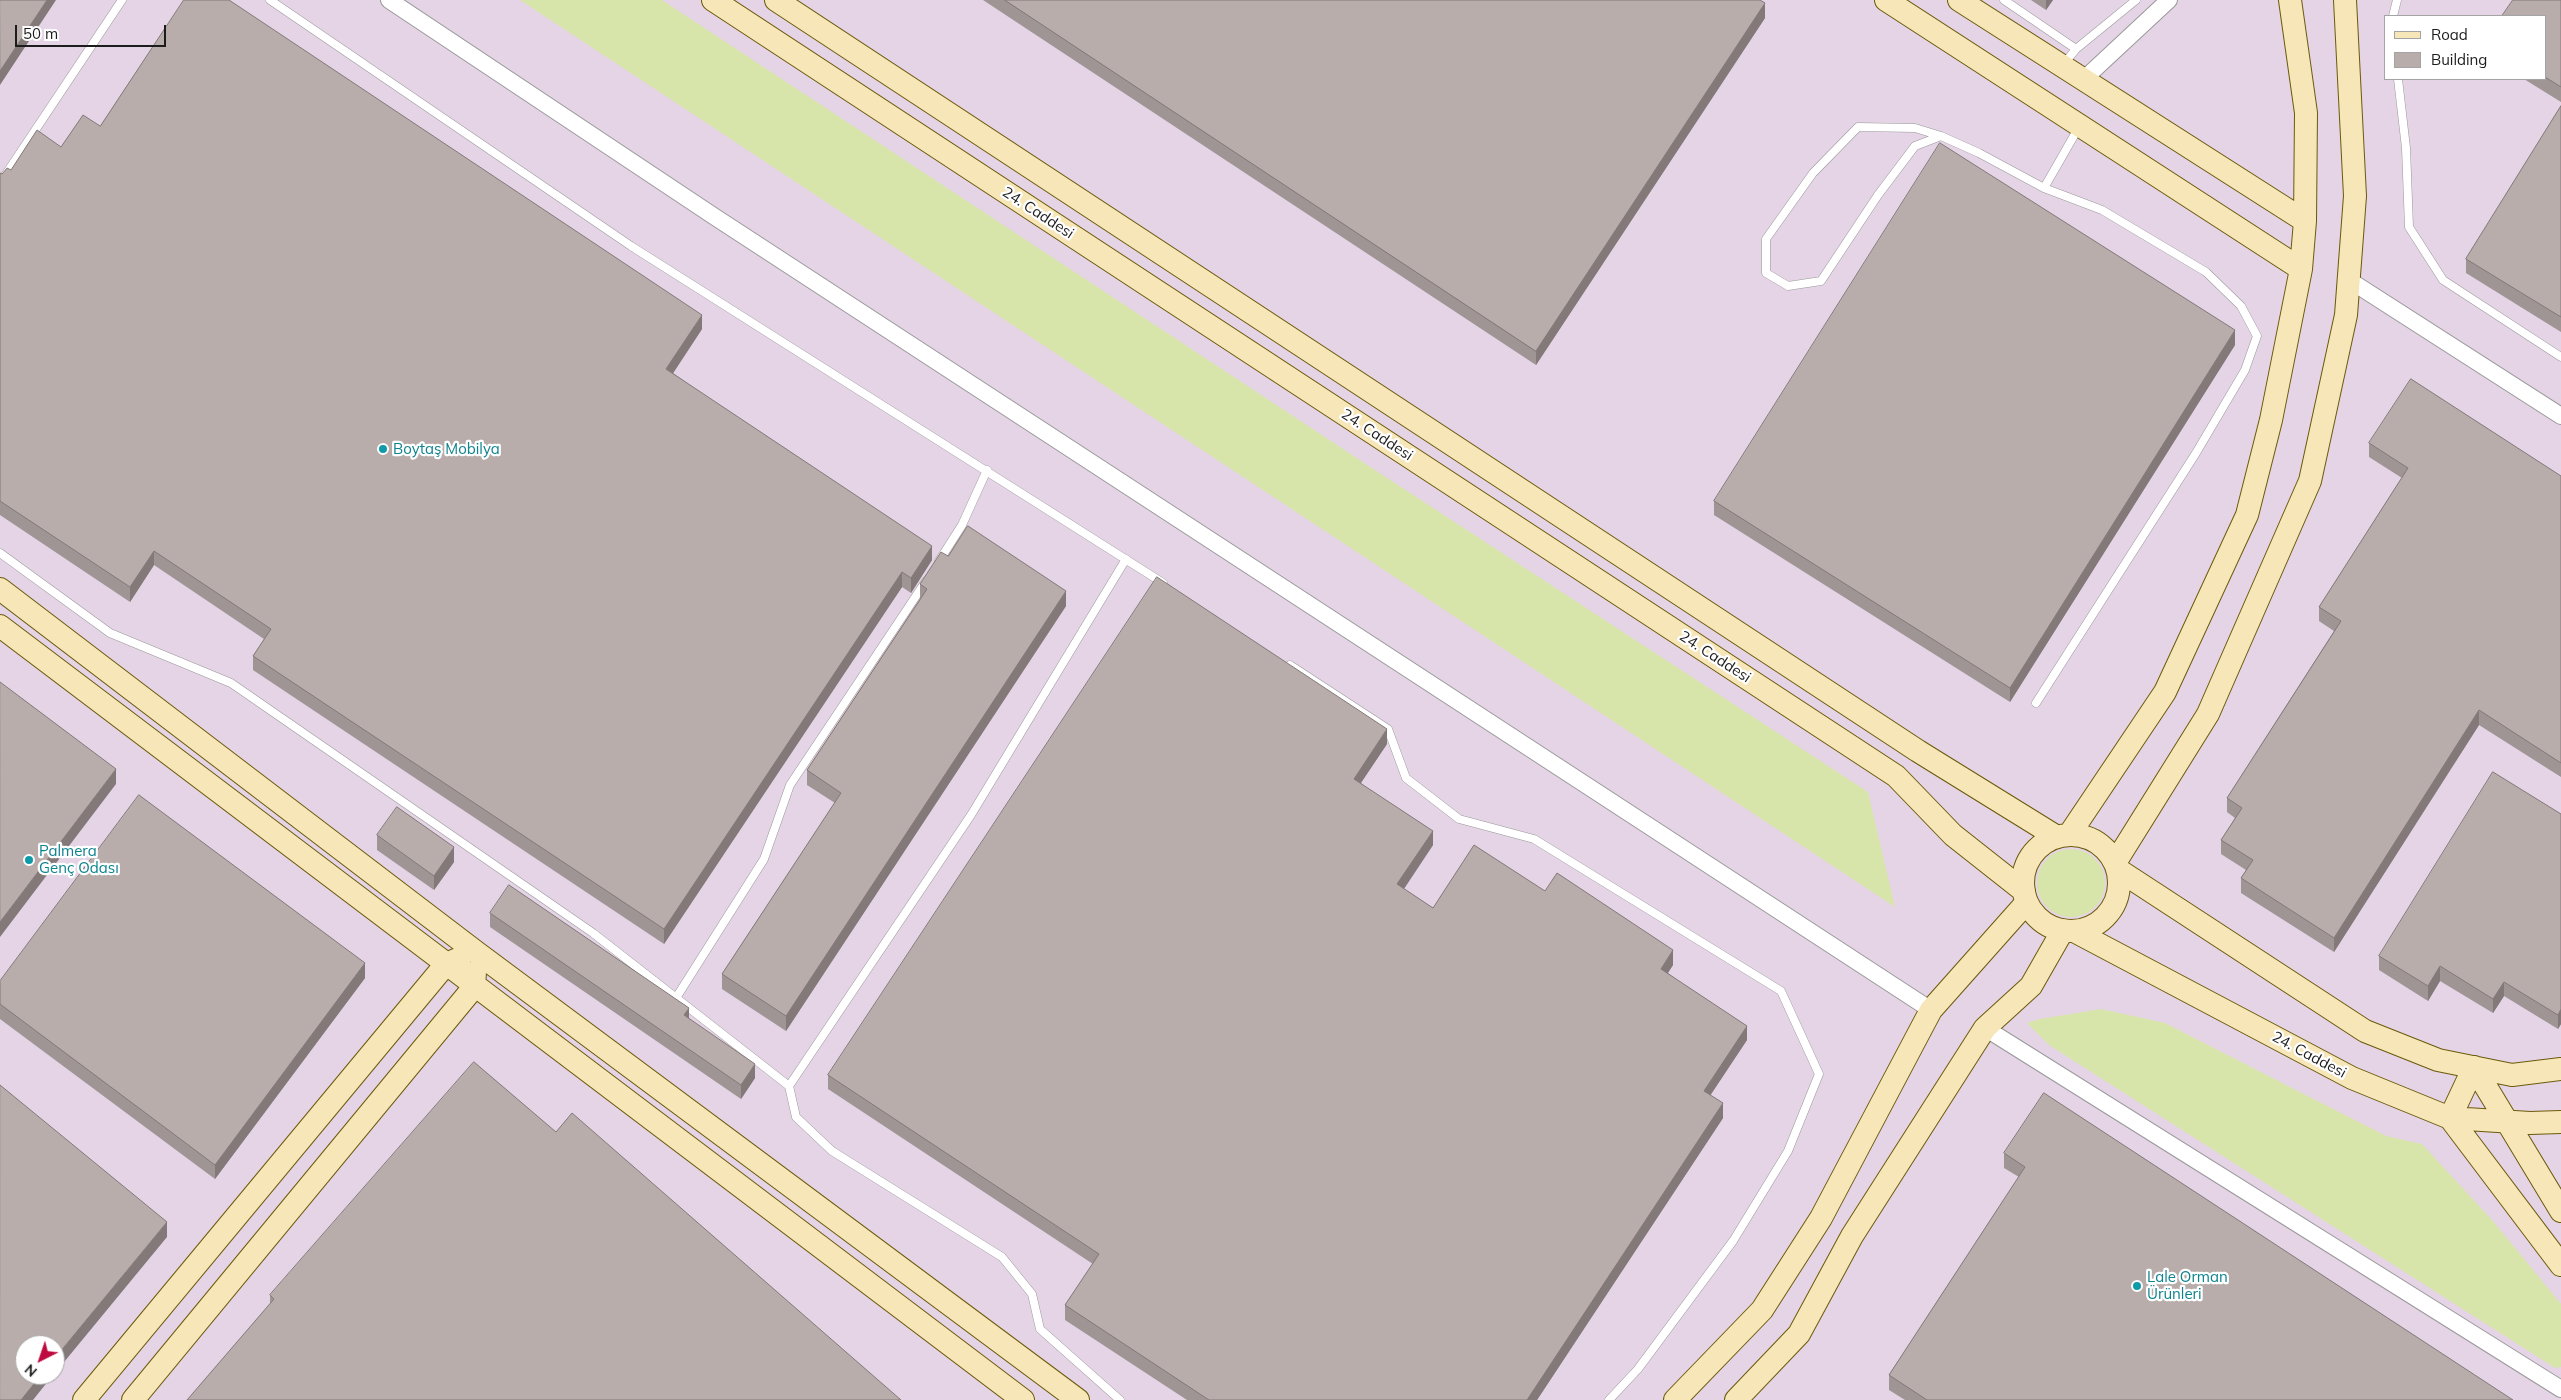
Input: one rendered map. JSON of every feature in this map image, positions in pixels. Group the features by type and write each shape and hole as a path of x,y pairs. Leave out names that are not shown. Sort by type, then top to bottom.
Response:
{"street":[{"path":"389,0 724,222 1931,1010"},
{"name":"24. Caddesi","path":"713,0 1896,776 1953,835 2026,896"},
{"path":"776,0 1918,751 2063,836 2092,839 2110,853 2116,866 2120,886 2113,908 2096,924 2068,930 2042,921 2026,896 2025,868 2037,848 2063,836 2165,692 2247,515 2271,420 2301,269 2304,221 2306,113 2290,0"},
{"path":"1886,0 2301,269"},
{"path":"1958,0 2304,221"},
{"path":"2083,80 2169,0"},
{"path":"2116,866 2208,714 2310,481 2346,315 2349,280 2355,196 2345,0"},
{"path":"2349,280 2561,416"},
{"path":"0,589 476,952 1078,1400"},
{"path":"0,626 1023,1400"},
{"path":"2116,866 2365,1031 2438,1060 2512,1075 2561,1069"},
{"path":"1676,1400 1762,1310 1821,1218 1931,1010 2026,896"},
{"path":"1736,1400 1799,1334 1852,1236 1985,1028 2030,986 2068,930"},
{"name":"24. Caddesi","path":"2068,930 2352,1078 2450,1118 2508,1122 2561,1122"},
{"path":"84,1400 446,964 476,952"},
{"path":"133,1400 474,986 476,952"},
{"path":"1985,1028 2561,1389"},
{"path":"2474,1067 2450,1118 2561,1265"},
{"path":"2474,1067 2561,1211"}],"lane":[{"path":"0,183 122,0"},
{"path":"270,0 631,246 987,470 1167,586"},
{"path":"2004,0 2076,49"},
{"path":"2062,66 2076,49 2136,0"},
{"path":"2393,15 2397,0"},
{"path":"2398,80 2406,148 2409,227 2443,280 2561,357"},
{"path":"2044,188 2080,126"},
{"path":"1941,136 1915,146 1878,195 1821,281 1788,286 1766,273 1766,239 1813,173 1858,127 1915,128 1941,136 1979,153 2044,188 2102,210 2206,272 2241,306 2257,336 2245,370 2196,453 2036,703"},
{"path":"935,566 962,525 987,470"},
{"path":"0,553 110,633 232,683 592,933 789,1086 796,1117 832,1152 1002,1257 1032,1294 1040,1329 1120,1400"},
{"path":"789,1086 971,815 1126,559"},
{"path":"676,998 764,859 790,785 930,574"},
{"path":"1282,660 1388,729 1406,778 1459,819 1534,839 1781,991 1819,1074 1788,1151 1733,1241 1638,1369 1609,1400"}],"shaded area":[{"path":"0,0 2561,0 2561,1400 0,1400"}],"green space":[{"path":"520,0 662,0 1868,792 1895,907"},
{"path":"2064,849 2078,849 2090,854 2100,864 2105,876 2105,890 2100,902 2090,912 2078,917 2064,917 2052,912 2042,902 2037,890 2037,876 2042,864 2052,854"},
{"path":"2101,1009 2165,1023 2386,1136 2422,1144 2493,1221 2561,1304 2561,1367 2555,1368 2049,1045 2027,1023 2040,1019"}],"building":[{"path":"0,0 47,0 0,71"},
{"name":"Boytaş Mobilya","path":"184,0 229,0 702,315 666,369 932,546 911,578 902,572 664,929 253,656 271,629 154,551 130,587 0,501 0,173 2,174 7,168 11,170 37,130 61,147 83,115 100,126"},
{"path":"1005,0 1760,0 1765,3 1536,351"},
{"path":"2513,0 2561,0 2561,87 2546,78 2546,15 2503,15"},
{"path":"2561,106 2561,317 2466,259"},
{"path":"1940,143 2235,330 2010,688 1714,501"},
{"path":"2411,379 2561,476 2561,763 2479,710 2334,938 2241,878 2253,860 2221,840 2242,808 2227,798 2341,621 2319,607 2408,468 2369,443"},
{"path":"968,526 1066,591 786,1016 722,974 841,793 807,770 927,589 920,584 941,552 948,556"},
{"path":"1157,577 1387,729 1354,779 1433,831 1397,884 1433,908 1474,845 1545,891 1557,873 1673,950 1661,969 1747,1026 1704,1091 1723,1103 1527,1400 1209,1400 1065,1305 1099,1254 828,1075"},
{"name":"Palmera Genç Odası","path":"0,682 116,769 0,922"},
{"path":"2493,772 2561,814 2561,1009 2558,1015 2504,982 2493,999 2440,966 2428,986 2379,956"},
{"path":"139,795 365,963 215,1165 0,1004 0,981"},
{"path":"397,807 454,847 434,876 377,835"},
{"path":"509,885 689,1008 684,1015 755,1064 741,1085 490,913"},
{"path":"474,1062 556,1132 572,1113 901,1400 187,1400 274,1299 270,1295"},
{"path":"0,1085 167,1222 65,1346 65,1335 15,1335 15,1385 33,1385 21,1400 0,1400"},
{"name":"Lale Orman Ürünleri","path":"2044,1093 2513,1400 1927,1400 1889,1375 2025,1167 2004,1153"}],"place":[{"name":"Boytaş Mobilya","path":"383,449"},
{"name":"Palmera Genç Odası","path":"29,860"},
{"name":"Lale Orman Ürünleri","path":"2137,1286"}]}
